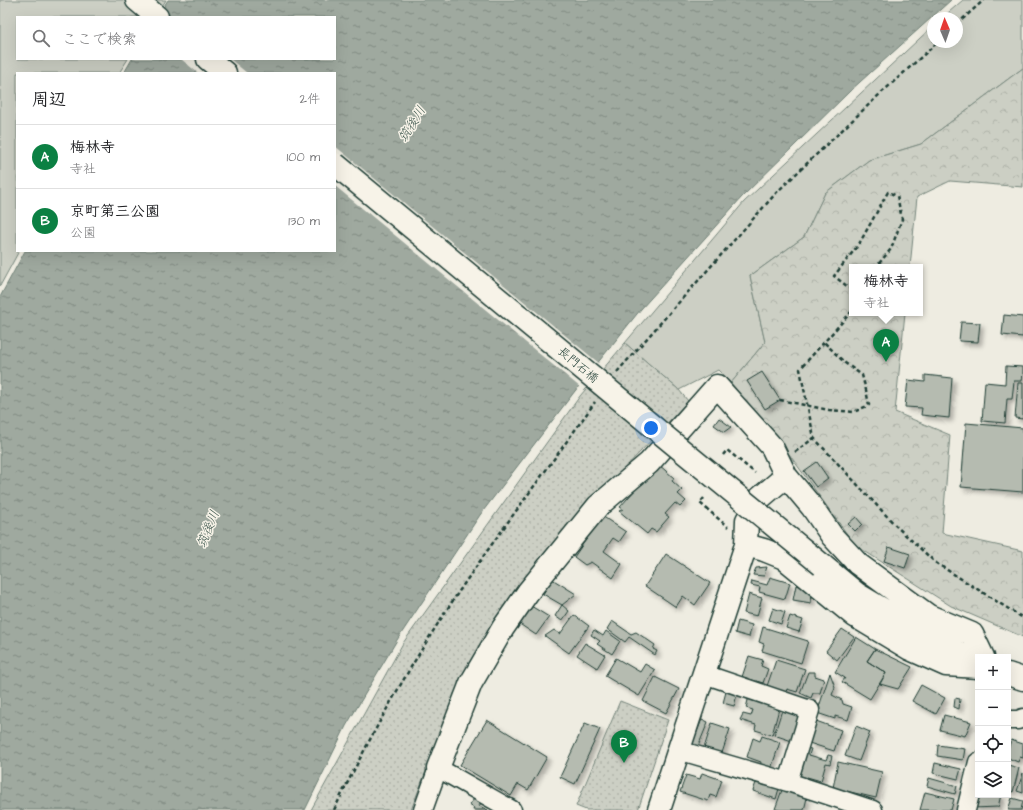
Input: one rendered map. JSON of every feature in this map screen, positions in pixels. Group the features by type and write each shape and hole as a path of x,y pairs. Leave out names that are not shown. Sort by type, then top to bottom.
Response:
{"street":[{"path":"137,0 156,16"},
{"path":"209,60 224,72"},
{"name":"長門石橋","path":"336,165 857,594 941,644 975,661"},
{"path":"423,810 471,683 503,628 528,592 598,506 649,463 717,386 772,447 786,476 812,507 832,536 858,564 929,616 972,634 982,654"},
{"path":"659,810 704,674 740,538 747,520 760,498 786,476"},
{"path":"740,538 784,558 855,616 910,649 946,665 975,666"},
{"path":"704,674 810,710 788,782"},
{"path":"1011,675 1023,679"},
{"path":"1011,720 1023,718"},
{"path":"678,750 788,782 872,810"},
{"path":"438,768 512,810"},
{"path":"966,810 975,774"}],"path":[{"path":"963,19 984,0"},
{"path":"849,288 834,276 860,244 888,192 897,196 902,219 892,250 879,264"},
{"path":"849,314 800,369 814,438 897,527 936,564 1023,618"},
{"path":"780,400 829,410 854,412 869,405 862,375 824,342"},
{"path":"723,455 727,450 755,473"},
{"path":"704,498 700,503 740,538"}],"green space":[{"path":"0,0 166,0 156,16 16,16 16,60 127,60 120,72 16,72 16,252 18,252 0,286"},
{"path":"963,0 1023,0 1023,68 921,144 869,160 825,193 804,237 750,276 765,342 731,383 718,370 679,390 625,343 744,202 927,32 927,48 963,48 963,12 949,12"},
{"path":"1023,68 1023,187 950,181 917,197 910,264 849,264 849,316 905,316 895,412 950,435 942,533 1023,551 1023,637 951,606 855,545 786,450 731,383 765,342 750,276 804,237 825,193 869,160 921,144"},
{"path":"625,343 679,390 688,401 593,502 518,587 464,673 411,810 311,810 403,643 580,396"},
{"path":"620,701 668,720 638,810 586,810 576,806"}],"water":[{"name":"筑後川","path":"168,0 951,0 938,12 927,12 927,22 850,91 742,197 641,309 575,391 480,515 397,640 346,726 305,810 0,810 0,297 24,252 336,252 336,72 125,72 131,60 336,60 336,16 158,16"}],"pier":[{"path":"182,60 231,60 246,72 197,72"},
{"path":"336,147 600,364 581,388 336,187"}],"building":[{"path":"1004,315 1023,317 1023,337 1002,335"},
{"path":"961,322 980,323 978,342 959,341"},
{"path":"1006,366 1023,367 1023,372 1022,381 1014,381 1012,399 1007,399 1005,423 982,421 985,382 1005,384"},
{"path":"762,372 780,400 765,409 747,381"},
{"path":"925,375 952,378 949,418 921,415 922,408 905,407 908,380 925,382"},
{"path":"1018,383 1023,383 1023,419 1015,418"},
{"path":"719,418 731,427 724,432 714,425"},
{"path":"966,423 1023,428 1023,492 961,487"},
{"path":"817,462 828,478 816,487 804,471"},
{"path":"658,464 674,478 672,481 682,490 678,494 686,501 680,507 675,503 665,514 669,517 656,532 651,529 647,534 619,511 623,509 620,507"},
{"path":"602,516 626,532 619,542 613,538 604,551 622,564 613,578 591,562 585,565 574,557"},
{"path":"856,517 862,524 855,531 848,524"},
{"path":"889,547 910,554 905,568 884,561"},
{"path":"666,554 710,583 695,605 683,596 676,607 645,586"},
{"path":"767,567 764,576 753,575 756,568"},
{"path":"770,577 790,583 785,599 759,592 760,587 751,585 752,581 767,585"},
{"path":"552,579 576,594 562,605 543,594"},
{"path":"796,585 812,589 811,603 793,600"},
{"path":"749,594 762,598 757,616 744,613"},
{"path":"562,605 569,611 562,621 555,616"},
{"path":"531,606 549,617 536,635 518,623"},
{"path":"773,608 785,612 781,624 769,620"},
{"path":"574,615 589,626 569,653 545,636 554,630 560,634"},
{"path":"790,616 803,620 799,632 786,628"},
{"path":"612,621 631,634 636,632 655,645 653,649 657,651 655,655 629,637 625,642 607,629"},
{"path":"738,621 752,625 749,637 735,633"},
{"path":"763,627 808,641 801,663 762,651 764,644 759,642"},
{"path":"842,629 854,637 837,660 826,651"},
{"path":"594,630 603,636 606,631 620,641 612,654 597,644 600,641 591,635"},
{"path":"856,637 875,649 867,661 886,673 870,699 842,682 845,678 835,672"},
{"path":"585,643 605,655 597,668 577,655"},
{"path":"875,649 912,667 898,689 880,684 886,673 867,661"},
{"path":"749,656 763,660 761,666 768,669 763,683 742,677"},
{"path":"616,658 640,672 645,664 655,670 639,696 605,676"},
{"path":"776,660 805,669 797,692 787,689 786,692 767,686"},
{"path":"808,672 815,672 815,676 824,679 820,693 813,693 811,698 800,693"},
{"path":"830,673 835,687 832,695 842,700 843,704 852,707 848,720 835,716 835,719 817,713"},
{"path":"655,677 679,689 666,713 643,701"},
{"path":"921,685 945,698 936,714 912,701"},
{"path":"727,688 738,691 734,706 723,703"},
{"path":"749,696 780,705 772,735 755,730 756,725 740,720 743,714 751,716 753,710 746,708"},
{"path":"955,698 960,699 959,709 954,707"},
{"path":"783,707 802,713 792,741 774,735"},
{"path":"944,715 971,722 965,736 940,730"},
{"path":"702,719 708,722 697,749 691,747"},
{"path":"487,720 547,757 528,790 518,784 511,796 460,765"},
{"path":"816,721 841,730 834,751 809,743"},
{"path":"585,723 600,729 575,784 560,777"},
{"path":"712,723 730,729 722,753 704,748"},
{"path":"856,726 870,732 859,761 845,756"},
{"path":"762,736 780,742 771,769 760,766 761,762 747,757 753,738 760,741"},
{"path":"1011,740 1023,744 1023,758 1020,757 1018,762 1011,759"},
{"path":"938,745 965,749 963,760 937,756"},
{"path":"806,748 811,749 809,755 826,760 828,755 832,756 830,764 826,763 821,781 807,777 805,780 797,777"},
{"path":"838,762 882,772 876,798 833,788"},
{"path":"935,763 961,769 958,779 933,773"},
{"path":"1011,766 1019,768 1013,792 1011,791"},
{"path":"702,773 722,780 716,797 710,795 708,801 680,792 686,775 700,779"},
{"path":"1023,773 1023,793 1017,791"},
{"path":"758,777 780,785 776,799 753,791"},
{"path":"929,778 957,786 955,794 927,786"},
{"path":"782,790 807,798 804,810 775,809"},
{"path":"925,792 954,799 951,810 920,810"},
{"path":"977,798 1000,798 998,807 973,808"},
{"path":"1012,798 1023,801 1021,810 1008,810"},
{"path":"474,799 481,803 479,806 488,810 473,810 474,808 469,805"}],"place":[{"name":"梅林寺","path":"886,362"},
{"name":"京町第三公園","path":"624,763"}]}
